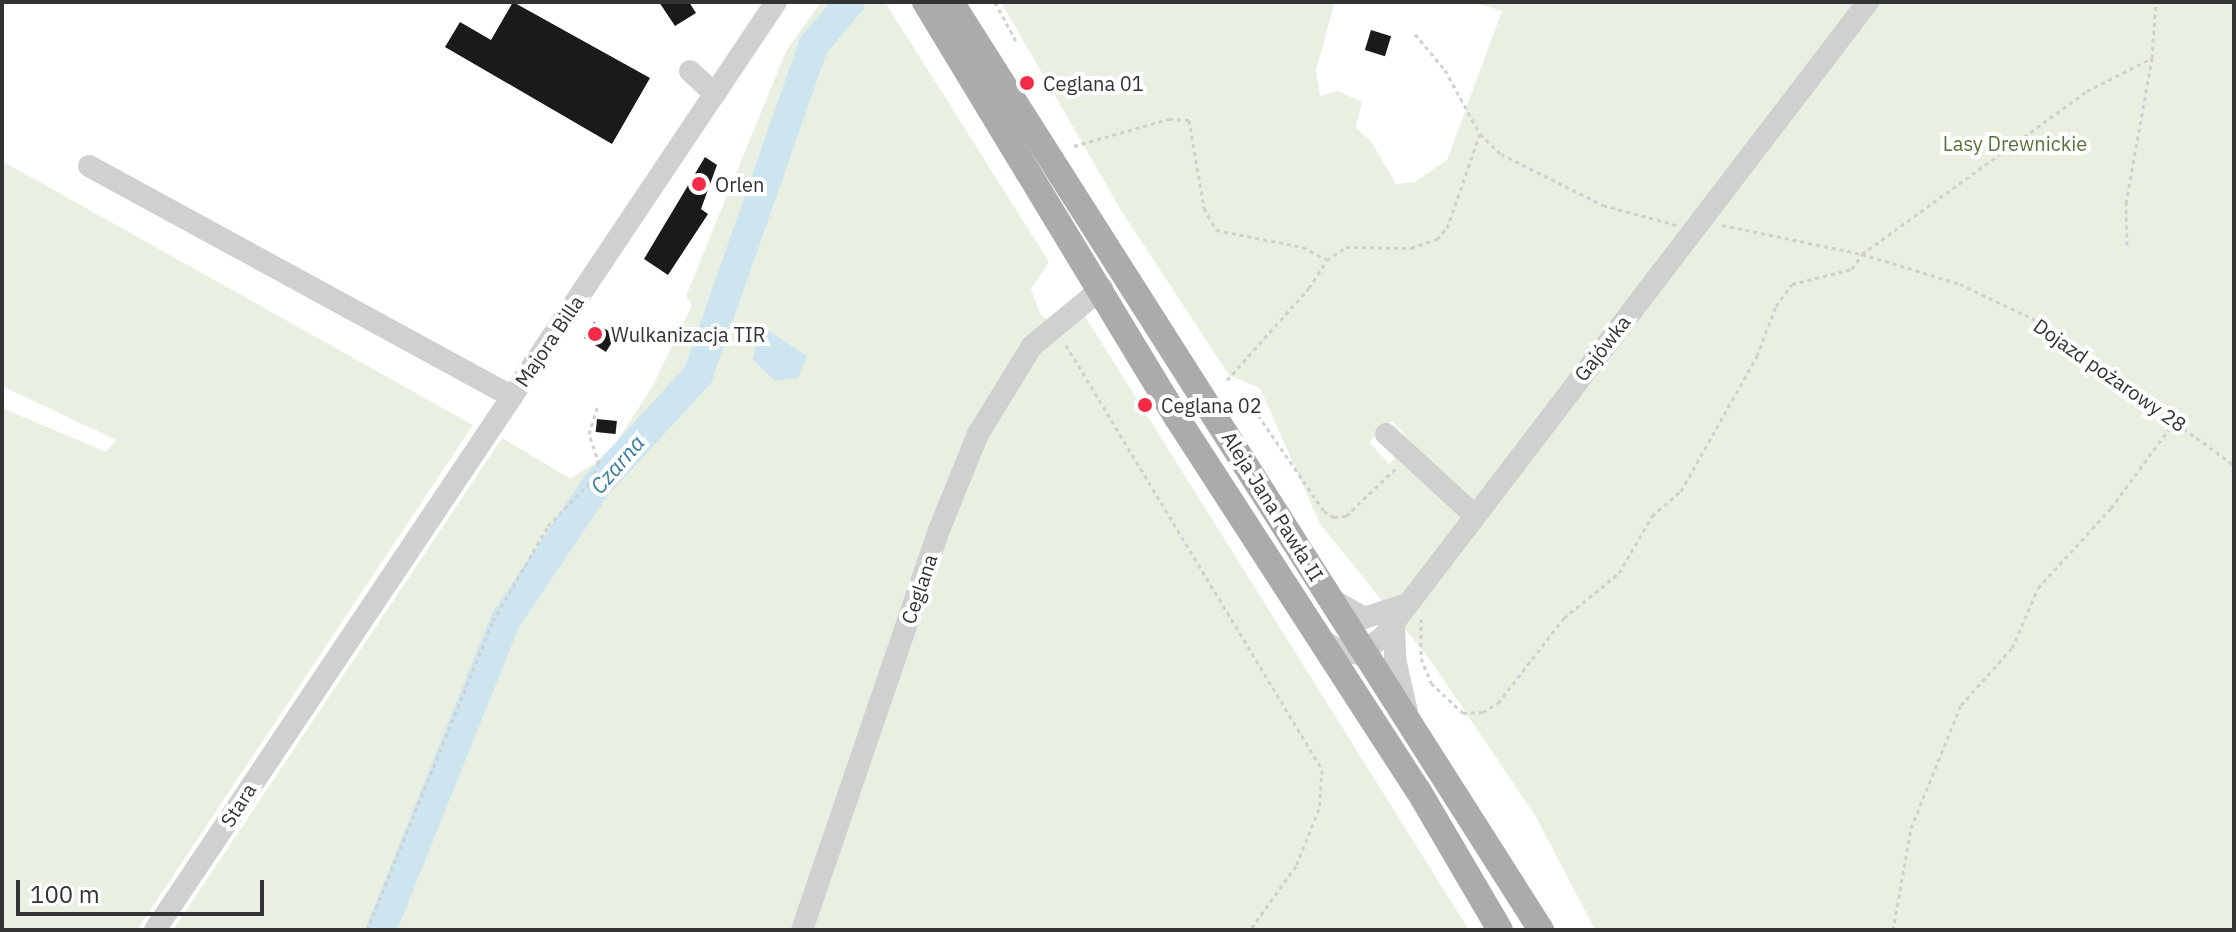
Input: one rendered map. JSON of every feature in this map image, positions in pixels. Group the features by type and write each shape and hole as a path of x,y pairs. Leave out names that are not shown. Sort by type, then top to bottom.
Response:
{"main road":[{"name":"Aleja Jana Pawła II","path":"925,2 1092,295 1177,418 1319,638 1500,930"},
{"name":"Aleja Jana Pawła II","path":"951,2 1541,930"}],"street":[{"name":"Majora Billa","path":"321,680 776,2"},
{"name":"Gajówka","path":"1365,654 1394,623 1473,514 1868,2"},
{"path":"690,71 715,94"},
{"path":"89,166 511,396"},
{"name":"Ceglana","path":"802,930 946,510 992,404 1024,356 1053,324 1092,295"},
{"path":"1386,434 1473,514"},
{"path":"1333,600 1364,618 1408,603"},
{"path":"1394,623 1395,659 1409,720"},
{"path":"1319,638 1340,651 1365,654"},
{"name":"Stara","path":"155,930 321,680"}],"path":[{"path":"995,2 1016,41"},
{"path":"2127,245 2132,152 2152,58 2156,2"},
{"path":"1227,380 1309,288 1327,260 1346,247 1411,248 1437,239 1447,228 1480,134 1445,70 1415,34"},
{"path":"1408,603 1420,610 1421,658 1431,683 1463,713 1483,712 1498,703 1564,618 1619,573 1652,516 1681,491 1757,356 1776,306 1792,284 1852,269 1862,254 2087,91 2152,58"},
{"path":"1074,146 1169,119 1189,120 1204,208 1216,230 1303,247 1327,260"},
{"name":"Dojazd pożarowy 28","path":"1480,134 1501,154 1603,205 1862,254 1960,284 2035,320 2234,465"},
{"path":"1053,324 1322,770 1319,809 1296,866 1250,930"},
{"path":"367,930 493,621 548,526 591,481 599,464 589,434 597,407"},
{"path":"1258,415 1324,511 1334,517 1346,516 1409,456"},
{"path":"1893,930 1911,828 1961,705 2012,648 2038,588 2111,508 2175,421"}],"green space":[{"path":"821,2 885,2 1049,262 1031,289 1040,313 1058,330 1083,313 1469,930 173,930 502,438 571,479 610,452 652,387 692,305 686,296 786,51"},
{"name":"Lasy Drewnickie","path":"1001,2 1335,2 1316,70 1320,96 1338,91 1362,102 1356,128 1371,141 1396,184 1415,182 1447,160 1502,11 1472,2 2234,2 2234,930 1595,930 1536,817 1431,661 1320,524 1260,388 1229,375 1122,212","holes":["1392,421 1411,442 1389,464 1369,442"]},
{"path":"2,161 473,425 137,930 2,930 2,408 106,452 116,440 2,386"}],"water":[{"path":"769,331 807,356 798,378 775,381 753,360 757,340"}],"building":[{"path":"513,2 650,78 612,144 445,47 460,22 491,40"},
{"path":"659,2 689,2 696,13 675,26"},
{"path":"1371,30 1391,36 1385,56 1365,50"},
{"path":"705,157 717,165 701,209 708,214 668,275 644,259"},
{"path":"594,322 616,336 606,352 584,338"},
{"path":"597,419 617,421 616,434 596,432"}],"waterway":[{"name":"Czarna","path":"381,930 505,621 596,486 698,375 813,46 850,2"}],"place":[{"name":"Ceglana 01","path":"1027,83"},
{"name":"Orlen","path":"699,184"},
{"name":"Wulkanizacja TIR","path":"595,334"},
{"name":"Ceglana 02","path":"1145,405"}]}
